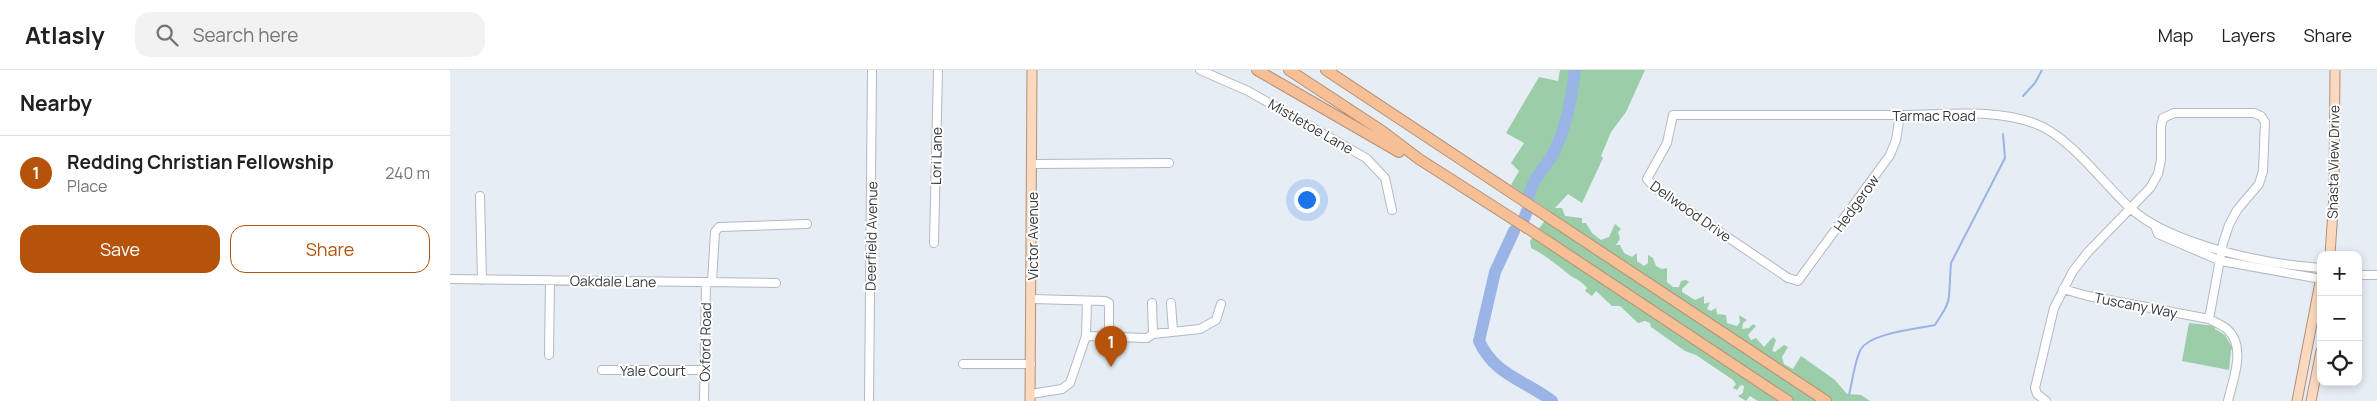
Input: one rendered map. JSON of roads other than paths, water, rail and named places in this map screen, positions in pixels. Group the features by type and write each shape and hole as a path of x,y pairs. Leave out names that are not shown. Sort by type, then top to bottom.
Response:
{"highway":[{"path":"1257,70 1403,154 1419,160"},
{"path":"1290,70 1382,132 1419,160 1535,233 1788,401"},
{"path":"1330,72 1490,180 1826,401"}],"main road":[{"name":"Victor Avenue","path":"1031,397 1032,70"},
{"name":"Shasta View Drive","path":"2330,251 2334,195 2335,70"},
{"path":"2298,401 2318,296"},
{"path":"2312,401 2317,373"}],"street":[{"name":"Deerfield Avenue","path":"869,401 872,70"},
{"name":"Lori Lane","path":"934,243 938,70"},
{"name":"Mistletoe Lane","path":"1200,70 1248,91 1366,158 1386,178 1392,210"},
{"path":"2046,401 2037,394 2035,379 2041,364 2054,308 2073,271 2088,252 2150,188 2158,174 2162,160 2161,126 2163,118 2174,112 2254,112 2261,116 2265,122 2263,171 2259,184 2237,210 2229,225 2209,319 2227,329 2234,338 2237,348 2237,360 2228,401"},
{"name":"Tarmac Road","path":"1674,115 2005,116 2038,124 2063,141 2130,208 2155,226 2222,251 2317,267"},
{"name":"Dellwood Drive","path":"1674,115 1667,143 1648,175 1648,182 1795,281"},
{"name":"Hedgerow","path":"1795,281 1800,279 1890,155 1896,140 1900,115"},
{"path":"1032,164 1169,163"},
{"path":"480,196 482,280"},
{"name":"Oxford Road","path":"704,401 709,282 715,232 719,227 807,224"},
{"name":"Tarmac Road","path":"2155,226 2158,234 2221,261 2317,277"},
{"path":"2362,275 2377,275"},
{"name":"Oakdale Lane","path":"450,279 776,283"},
{"path":"549,355 550,280"},
{"name":"Tuscany Way","path":"2063,289 2088,296 2209,319"},
{"path":"1032,299 1109,303 1109,337"},
{"path":"1031,397 1062,389 1070,383 1086,336 1088,301"},
{"path":"1171,303 1173,331"},
{"path":"1152,304 1153,334"},
{"path":"1086,336 1147,338 1153,334 1200,329 1216,320 1220,304"},
{"path":"964,364 1031,364"},
{"name":"Yale Court","path":"602,370 705,370"}],"waterway":[{"path":"1529,197 1536,178 1552,156 1563,131 1571,100 1575,70"},
{"path":"2023,96 2035,83 2042,70"},
{"path":"1849,395 1857,359 1861,349 1866,344 1884,335 1935,325 1944,311 1949,300 1951,263 2005,158 2003,134"},
{"path":"1524,219 1527,211"},
{"path":"1514,231 1495,272 1479,341 1493,362 1502,370 1552,401"}],"place":[{"name":"Redding Christian Fellowship","path":"1111,367"}]}
